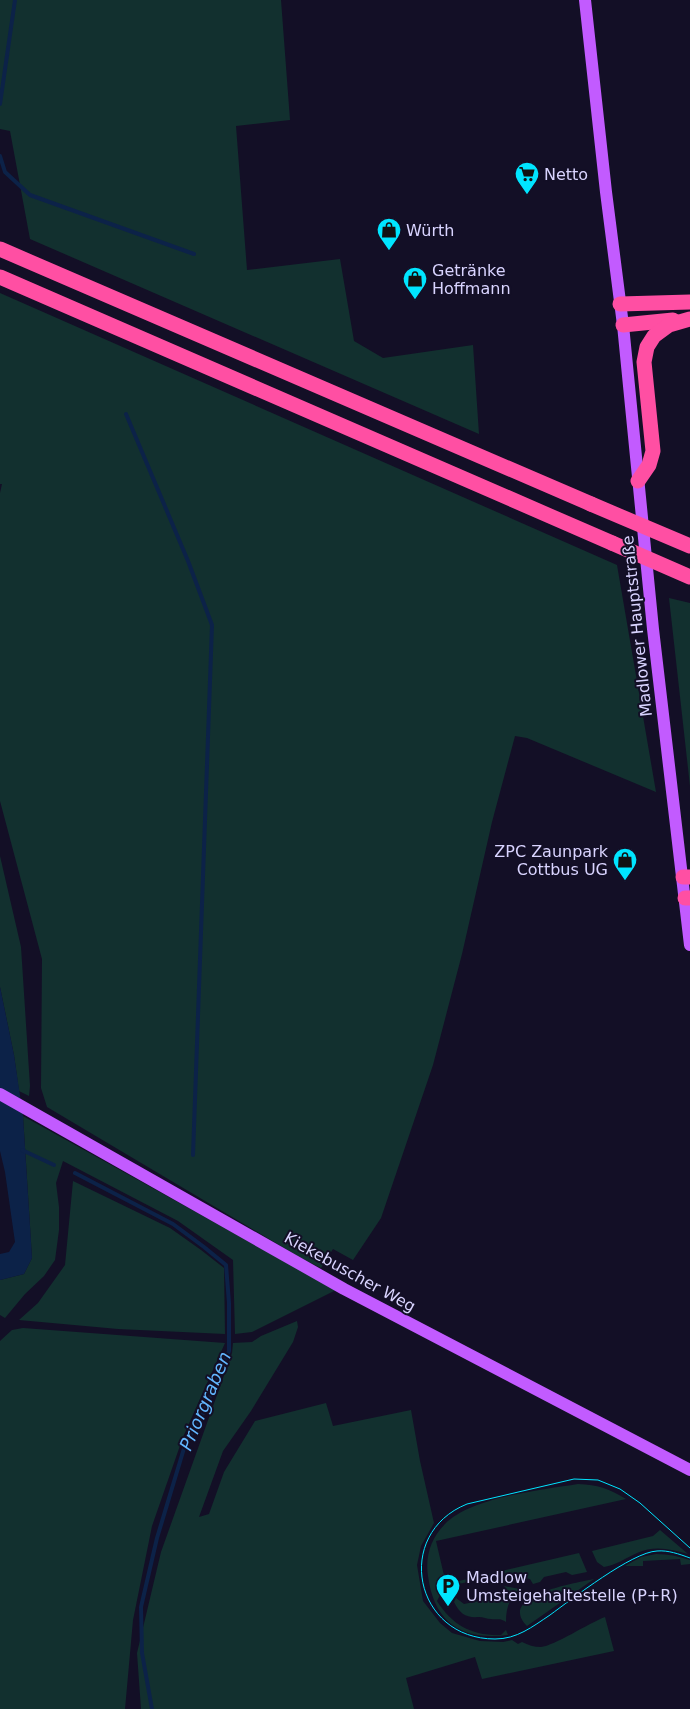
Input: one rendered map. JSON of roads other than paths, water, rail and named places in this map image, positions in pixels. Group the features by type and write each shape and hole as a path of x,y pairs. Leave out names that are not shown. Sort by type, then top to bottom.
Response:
{"highway":[{"path":"0,249 690,546"},
{"path":"0,277 690,577"},
{"path":"620,304 690,302"},
{"path":"623,325 689,319"},
{"path":"638,481 649,465 653,451 644,362 647,347 654,336 669,325 689,319"}],"main road":[{"name":"Madlower Hauptstraße","path":"585,0 623,325 653,629 687,877 690,944"},
{"name":"Kiekebuscher Weg","path":"0,1094 344,1289 690,1470"}],"water":[{"path":"0,987 14,1055 23,1116 32,1258 24,1274 0,1280 0,1254 9,1252 15,1242 5,1172 0,1151"}],"waterway":[{"path":"0,104 15,0"},
{"path":"0,156 5,172 30,195 194,254"},
{"path":"126,414 188,561 212,625 193,1155"},
{"name":"Priorgraben","path":"22,1150 54,1165"},
{"name":"Priorgraben","path":"75,1173 173,1224 226,1265 229,1303 229,1351 201,1418 185,1445 157,1538 141,1607 142,1653 152,1709"}],"tram line":[{"path":"690,1548 640,1503 620,1489 598,1480 574,1479 467,1504 444,1518 429,1538 422,1560 423,1583 431,1604 446,1622 468,1634 495,1639 517,1635 530,1628 602,1577 646,1553 665,1551 690,1558"}],"place":[{"name":"Netto","path":"527,195"},
{"name":"Würth","path":"389,251"},
{"name":"Getränke Hoffmann","path":"415,300"},
{"name":"ZPC Zaunpark Cottbus UG","path":"625,881"},
{"name":"Madlow Umsteigehaltestelle (P+R)","path":"448,1607"}]}
